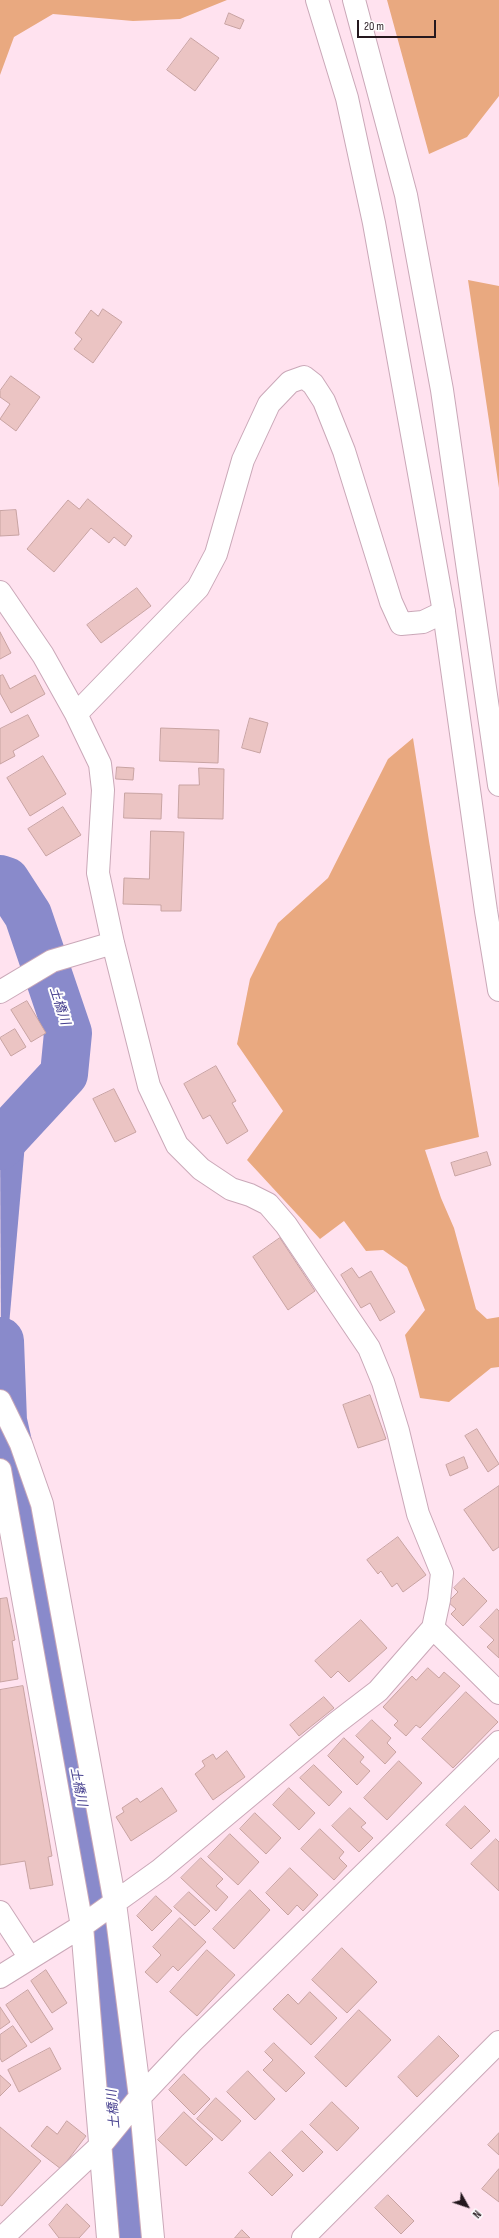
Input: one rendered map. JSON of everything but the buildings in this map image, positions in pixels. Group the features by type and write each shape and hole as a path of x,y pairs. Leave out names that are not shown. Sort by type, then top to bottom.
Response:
{"street":[{"path":"317,0 347,98 374,223 444,612 486,911 499,990"},
{"path":"354,0 409,210 442,390 499,785"},
{"path":"76,714 198,588 216,554 243,460 269,404 290,382 304,377 313,384 324,401 344,451 391,602 401,624 423,622 444,612"},
{"path":"0,592 43,656 76,714 100,764 103,790 98,873 113,943 149,1086 177,1145 201,1169 231,1189 250,1195 268,1204 286,1224 369,1348 383,1382 398,1431 418,1514 442,1573 440,1600 432,1628 378,1691 335,1724 160,1870 82,1926 0,1977"},
{"path":"0,992 52,961 113,943"},
{"path":"0,1401 21,1444 42,1504 115,1903 140,2097 153,2238"},
{"path":"0,1470 82,1926 108,2238"},
{"path":"432,1628 499,1693"},
{"path":"2,2238 100,2146 140,2097 191,2043 499,1742"},
{"path":"0,1912 30,1958"},
{"path":"303,2238 499,2042"}],"shaded area":[{"path":"0,0 227,0 180,19 133,21 53,14 14,37 0,75"},
{"path":"387,0 499,0 499,96 467,137 429,154"},
{"path":"468,280 499,286 499,488"},
{"path":"413,738 479,1137 425,1150 441,1198 454,1228 476,1309 487,1319 499,1317 499,1367 491,1368 449,1402 420,1398 405,1335 425,1310 407,1267 383,1250 366,1251 344,1221 320,1239 247,1160 283,1111 237,1044 250,979 278,923 328,878 388,759"}],"water":[{"path":"10,1123 19,1123 26,1132 7,1348 1,1351 0,1129"}],"waterway":[{"name":"土橋川","path":"0,879 6,881 28,915 68,1033 64,1074 2,1141 0,1146"},
{"name":"土橋川","path":"0,1341 3,1421 38,1577 92,1859 126,2238"}]}
